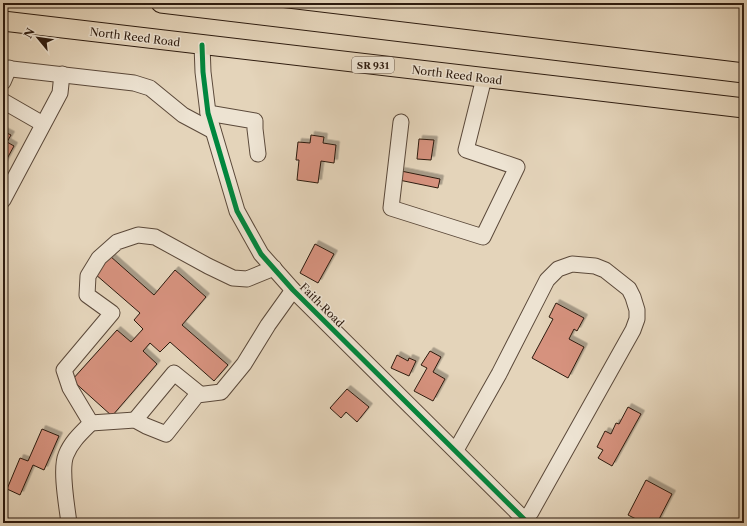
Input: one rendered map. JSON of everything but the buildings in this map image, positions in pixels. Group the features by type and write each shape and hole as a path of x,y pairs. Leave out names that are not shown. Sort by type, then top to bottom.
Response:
{"main road":[{"path":"161,3 744,73"},
{"name":"North Reed Road","path":"3,21 744,108"}],"street":[{"name":"Faith Road","path":"202,45 203,72 208,113 213,131 237,211 261,254 293,290 526,521"},
{"path":"5,73 62,74 134,83 150,88 183,115 213,131"},
{"path":"3,200 60,93 62,74"},
{"path":"401,122 391,208 483,237 517,167 466,150 484,78"},
{"path":"3,101 43,124"},
{"path":"208,113 255,121 258,154"},
{"path":"91,423 70,388 64,370 112,313 87,295 88,276 99,258 117,242 138,235 155,237 208,266 234,278 247,279 274,268"},
{"path":"456,450 547,280 558,269 572,264 595,266 605,270 628,289 637,310 637,318 633,330 526,521"},
{"path":"69,523 64,480 65,456 75,439 91,423 135,420 166,434 197,395 221,392 244,364 268,325 293,290"},
{"path":"135,420 174,373 200,394"}],"cycle path":[{"path":"202,45 203,72 208,113 237,211 261,254 293,290 528,523"}]}
